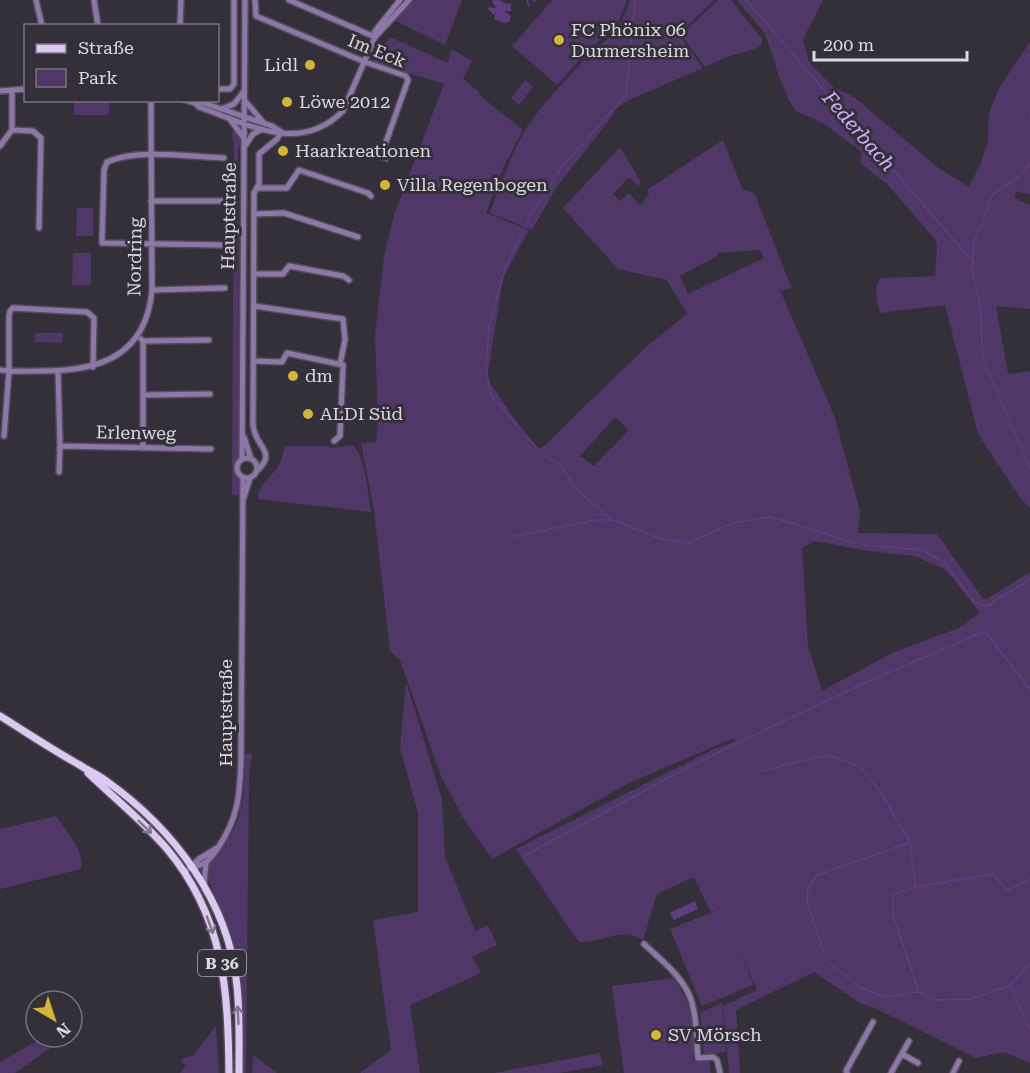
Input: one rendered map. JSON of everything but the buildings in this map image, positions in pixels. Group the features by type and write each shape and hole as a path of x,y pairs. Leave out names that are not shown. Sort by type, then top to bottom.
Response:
{"main road":[{"name":"B 36","path":"0,716 104,779 142,810 170,838 192,867 204,885 225,934 237,984 239,1073"},
{"name":"B 36","path":"79,765 155,837 184,873 205,911 219,950 227,992 230,1073"}],"street":[{"path":"36,0 42,24"},
{"path":"94,0 98,24"},
{"path":"180,24 181,0"},
{"path":"219,88 230,89 234,84 234,0"},
{"name":"Hauptstraße","path":"192,867 206,862 231,828 236,815 240,789 243,477 237,468 242,459 245,0"},
{"name":"Im Eck","path":"255,0 256,16 365,62 406,76 408,80 381,156 386,158"},
{"path":"289,0 375,37"},
{"path":"196,102 221,109 275,133 307,133 336,119 343,111 375,37 375,31 398,3 409,0"},
{"path":"0,91 24,89"},
{"path":"0,146 12,130 12,90"},
{"path":"221,109 234,104 245,90"},
{"path":"245,100 263,126"},
{"name":"Nordring","path":"0,370 58,371 93,367 116,356 138,335 146,318 152,290 151,102"},
{"path":"196,102 200,107 228,117 245,120"},
{"path":"228,117 244,139"},
{"path":"244,146 263,126"},
{"path":"12,130 33,131 41,138 39,228"},
{"path":"257,471 267,461 266,453 254,432 254,193 259,184 259,154 282,132"},
{"path":"223,245 102,243 104,170 107,162 117,158 150,155 224,158"},
{"path":"257,188 287,188 299,170 368,193 371,196"},
{"path":"151,201 224,201"},
{"path":"254,213 284,213 358,237"},
{"path":"254,274 283,274 289,266 343,276 349,280"},
{"path":"152,290 225,288"},
{"path":"254,306 343,319 345,340 340,364"},
{"path":"4,436 9,371 9,316 13,308 87,312 94,318 93,367"},
{"path":"138,335 143,341 144,448"},
{"path":"143,341 209,340"},
{"path":"254,361 282,362 287,353 343,365 340,436 334,441"},
{"path":"58,371 59,472"},
{"path":"143,395 210,394"},
{"name":"Hauptstraße","path":"242,432 257,471 250,478 243,502"},
{"name":"Erlenweg","path":"60,446 211,449"},
{"path":"242,459 253,461 266,453"},
{"path":"243,477 250,478"},
{"name":"Hauptstraße","path":"184,873 218,847"},
{"path":"204,885 206,862"},
{"path":"644,944 687,990 694,1011 698,1058 713,1057 717,1060 720,1073"},
{"path":"847,1073 873,1022"},
{"path":"891,1073 909,1041"},
{"path":"902,1054 918,1063"},
{"path":"953,1073 959,1061"}],"green space":[{"path":"412,0 462,0 445,45 394,20"},
{"name":"FC Phönix 06 Durmersheim","path":"552,0 627,0 618,23 583,56 557,85 512,46"},
{"path":"630,0 714,0 681,32 681,37 703,68 629,100 616,109 556,188 532,230 490,213 511,158 527,127 584,60 587,62 595,55 593,52 616,29"},
{"path":"718,0 731,0 762,39 761,45 705,67 683,37 683,33"},
{"path":"737,0 823,0 803,39 809,62 833,87 854,97 937,167 969,187 988,142 989,113 999,88 1030,42 1030,195 1017,191 1014,198 1030,205 1030,309 996,306 1008,374 1030,371 1030,509 978,434 945,305 880,313 876,291 880,278 935,276 937,246 935,239 887,184 860,163 862,152 823,123 796,111 780,79 765,33"},
{"path":"390,37 448,63 451,49 472,61 463,79 480,93 479,95 523,130 503,168 486,213 529,230 503,278 487,379 536,449 543,447 647,346 687,314 667,280 618,269 563,208 620,147 641,182 638,186 629,177 613,194 620,201 629,193 640,205 649,194 647,190 723,140 743,190 755,195 790,284 791,288 780,290 835,418 860,511 858,533 937,534 983,599 987,599 1030,572 1030,1063 1004,1052 976,1058 877,1009 860,1003 814,972 736,1010 740,1073 729,1073 723,1006 757,990 742,955 753,985 702,1006 670,929 715,911 710,911 694,877 657,894 643,940 635,936 619,935 580,942 575,937 516,849 712,750 736,741 734,738 629,783 492,859 462,816 441,776 400,660 390,651 374,511 361,443 376,442 378,419 375,336 384,256 394,215 444,84 373,62 377,46 384,45","holes":["760,250 764,258 688,294 680,276 717,256 717,253","615,417 629,430 594,466 580,456","814,541 868,551 915,556 944,569 980,613 959,628 894,652 822,691 808,645 802,548"]},
{"path":"525,80 533,87 519,105 511,98"},
{"path":"74,102 109,102 109,113 106,115 74,115"},
{"path":"235,129 241,140 238,151 240,458 236,470 241,480 240,496 232,495 234,144 232,134"},
{"path":"77,208 93,208 93,236 76,236"},
{"path":"73,253 91,253 91,285 72,285"},
{"path":"35,333 63,333 62,343 35,342"},
{"path":"353,445 364,468 371,512 258,499 263,484 280,463 285,446 328,446 329,448"},
{"path":"406,682 442,799 445,857 475,931 488,925 497,945 472,957 481,973 410,1005 420,1073 360,1073 391,1050 373,920 418,912 418,813 400,748"},
{"path":"245,754 252,754 249,774 246,1073 242,1073 230,935 207,875 209,865 231,835 238,820 244,793"},
{"path":"56,816 77,848 81,869 0,889 0,829"},
{"name":"SV Mörsch","path":"673,978 685,997 691,1014 695,1055 693,1061 709,1060 711,1073 624,1073 612,986"},
{"path":"722,1003 726,1052 704,1055 700,1013"},
{"path":"216,1026 219,1073 180,1073 186,1065 181,1062 183,1058 193,1056"},
{"path":"24,1048 49,1049 15,1073 0,1073 0,1062"},
{"path":"600,1053 603,1065 559,1073 494,1073"},
{"path":"253,1055 277,1073 252,1073"}],"shaded area":[{"path":"493,0 511,3 511,11 504,11 511,16 509,22 504,23 494,19 496,12 494,15 488,9 489,7 496,8"},
{"path":"695,901 698,909 674,920 670,913"}],"waterway":[{"path":"527,0 529,6"},
{"path":"537,448 491,396 486,368 489,326 506,266 532,213 562,167 626,95 635,0"},
{"name":"Federbach","path":"746,0 973,262"},
{"path":"1030,110 1030,118"},
{"name":"Federbach","path":"1030,163 1018,178 993,194 974,242 972,271 980,303 983,359 1030,469"},
{"path":"543,454 562,467 575,488 611,519"},
{"path":"510,537 596,520 613,520 661,539 688,543 733,523 771,517 855,543"},
{"path":"863,545 923,550 945,563 974,602 987,606 1030,579"},
{"path":"524,856 694,764 858,686 985,631 1030,690"},
{"path":"762,771 827,755 857,765"},
{"path":"860,767 880,791 910,842 915,886"},
{"path":"824,953 807,902 808,889 816,876 910,842"},
{"path":"919,992 893,915 893,894 915,887 993,874 1007,891 1030,879"},
{"path":"829,963 859,987 884,997 919,992 934,1000 971,999 1010,985 1030,964"},
{"path":"1010,985 1030,1031"}],"place":[{"name":"FC Phönix 06 Durmersheim","path":"559,40"},
{"name":"Lidl","path":"310,65"},
{"name":"Löwe 2012","path":"287,102"},
{"name":"Haarkreationen","path":"283,151"},
{"name":"Villa Regenbogen","path":"385,185"},
{"name":"dm","path":"293,376"},
{"name":"ALDI Süd","path":"308,414"},
{"name":"SV Mörsch","path":"656,1035"}]}
